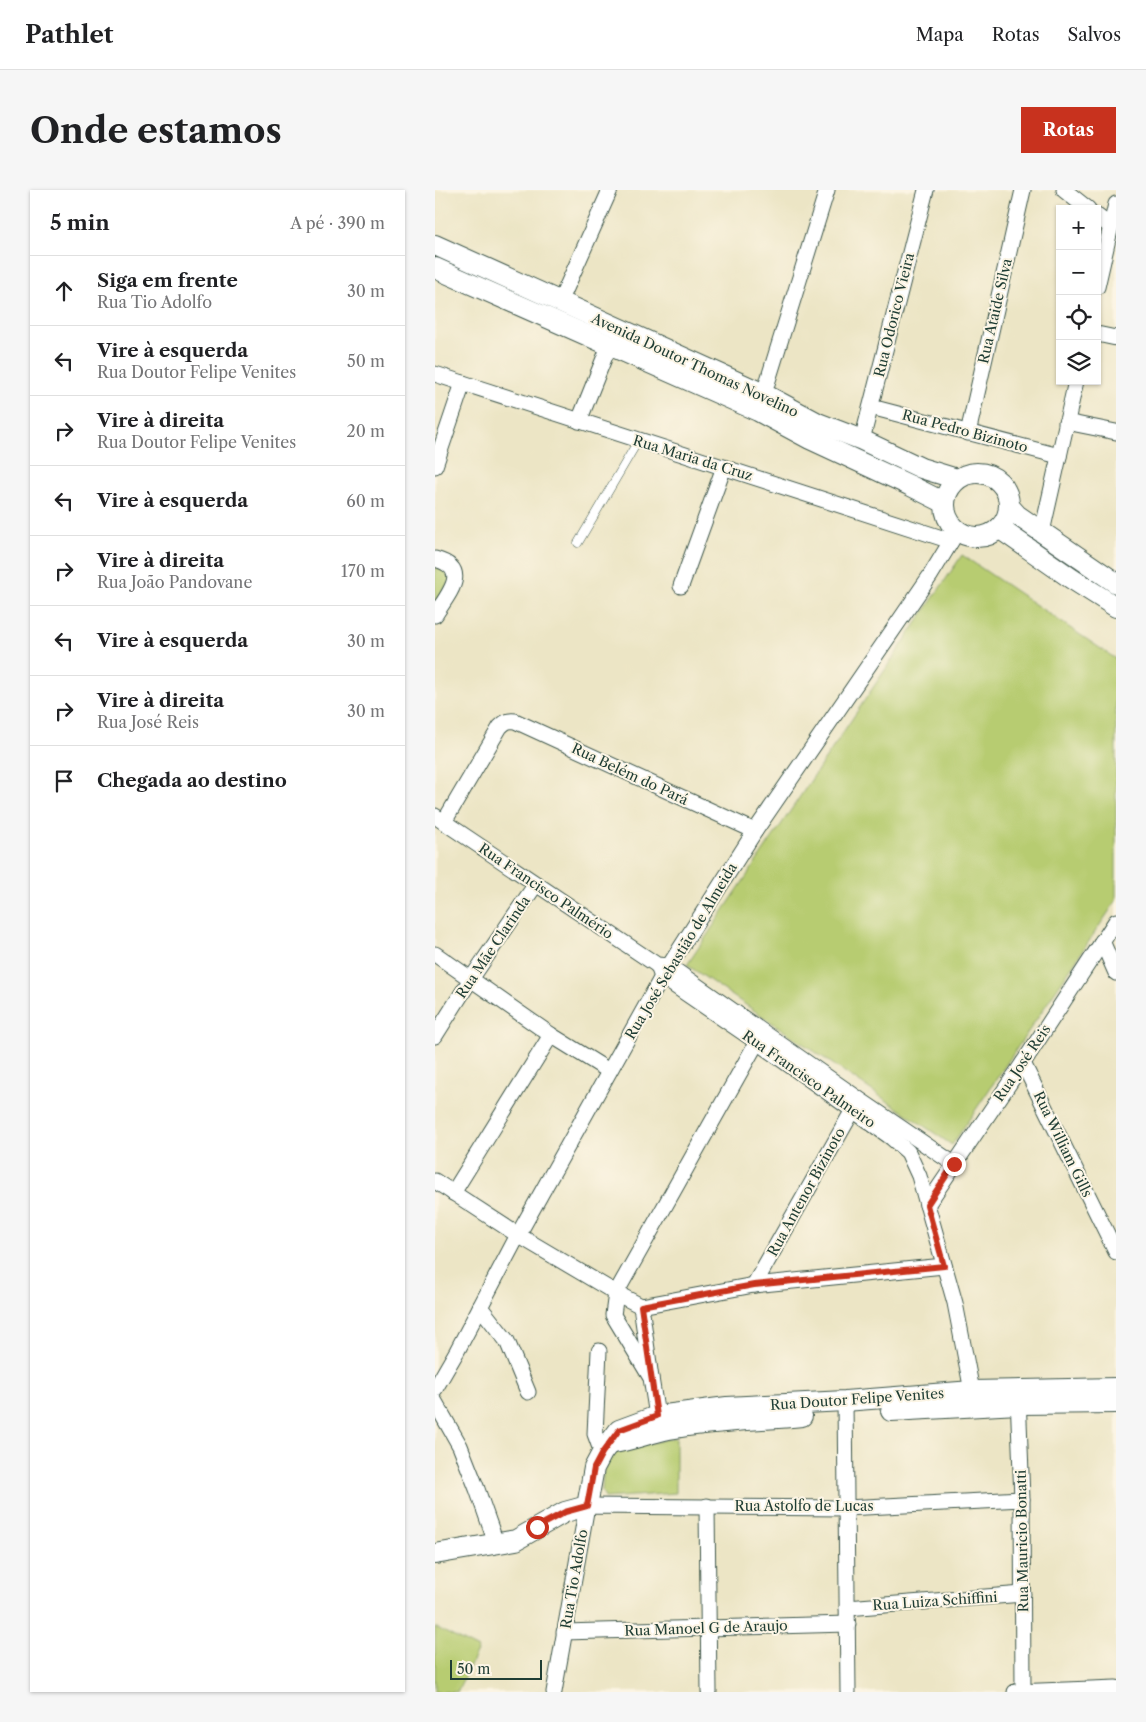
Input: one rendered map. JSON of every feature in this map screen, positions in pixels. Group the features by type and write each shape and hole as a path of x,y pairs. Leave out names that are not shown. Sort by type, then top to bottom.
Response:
{"main road":[{"name":"Avenida Doutor Thomas Novelino","path":"435,245 560,302 761,403 810,439 909,485 945,504"},
{"name":"Avenida Doutor Thomas Novelino","path":"435,268 609,346 818,423 862,440 921,468 957,479"},
{"path":"977,472 996,478 1003,486 1009,506 1004,521 999,528 983,536 954,536 945,504 947,494 957,479 966,474 977,472"},
{"path":"1009,506 1017,515 1116,583"},
{"path":"999,528 1116,607"},
{"name":"Rua Doutor Felipe Venites","path":"587,1506 591,1479 606,1448 619,1430 657,1416 727,1407 845,1407 1018,1398 1116,1388"},
{"name":"Rua Doutor Felipe Venites","path":"606,1448 668,1429 972,1391 1018,1398 1116,1403"},
{"name":"Rua Tio Adolfo","path":"435,1554 516,1540 565,1512 587,1506"}],"street":[{"path":"560,302 610,190"},
{"path":"761,403 827,190"},
{"name":"Rua Odorico Vieira","path":"862,440 926,190"},
{"name":"Rua Ataide Silva","path":"968,433 1023,190"},
{"path":"1064,190 1083,205"},
{"path":"1101,270 1116,204"},
{"path":"1101,219 1111,227"},
{"path":"1101,335 1116,338"},
{"path":"579,421 609,346"},
{"name":"Rua Maria da Cruz","path":"435,374 638,441 954,536"},
{"path":"435,466 463,383"},
{"path":"1042,532 1075,385"},
{"name":"Rua Pedro Bizinoto","path":"871,407 1059,456"},
{"path":"1067,422 1116,432"},
{"path":"681,586 724,467"},
{"name":"Rua José Sebastião de Almeida","path":"435,1389 663,970 755,831 930,576 954,536"},
{"path":"435,559 452,567 456,578 435,615"},
{"name":"Rua Belém do Pará","path":"440,819 500,727 505,722 515,721 755,831"},
{"name":"Rua Francisco Palmério","path":"440,819 663,970"},
{"name":"Rua Mãe Clarinda","path":"435,1036 471,979 536,884"},
{"name":"Rua José Reis","path":"927,1205 1116,921"},
{"path":"1102,941 1116,973"},
{"path":"435,954 551,1034 609,1071"},
{"name":"Rua Francisco Palmeiro","path":"663,970 856,1105 918,1140 954,1164"},
{"path":"453,1193 551,1034"},
{"path":"651,1378 613,1315 616,1293 760,1037"},
{"name":"Rua William Gills","path":"1023,1063 1111,1230 1116,1252"},
{"name":"Rua Francisco Palmeiro","path":"856,1105 908,1152 919,1176 958,1319 972,1391"},
{"name":"Rua Antenor Bizinoto","path":"754,1285 856,1105"},
{"path":"908,1152 918,1140"},
{"path":"435,1181 518,1235 641,1306 754,1285 944,1266"},
{"path":"641,1306 657,1416"},
{"path":"480,1307 507,1341 528,1392"},
{"path":"599,1351 595,1434 606,1448"},
{"name":"Rua Mauricio Bonatti","path":"1018,1398 1022,1499 1023,1692"},
{"path":"435,1402 460,1446 496,1543"},
{"path":"845,1407 849,1692"},
{"name":"Rua Astolfo de Lucas","path":"587,1506 846,1508 1022,1499"},
{"name":"Rua Tio Adolfo","path":"554,1692 587,1506"},
{"path":"707,1506 709,1692"},
{"name":"Rua Luiza Schiffini","path":"847,1608 1023,1594"},
{"name":"Rua Manoel G de Araujo","path":"564,1632 847,1624"},
{"path":"1015,1692 1116,1688"}],"lane":[{"path":"579,543 638,441"}],"green space":[{"path":"962,555 1116,659 1116,901 952,1145 687,965"},
{"path":"435,567 444,569 450,580 435,605"},
{"path":"676,1437 676,1493 605,1498 602,1491 603,1474 609,1460 618,1451"},
{"path":"435,1627 478,1649 457,1692 435,1692"}],"route":[{"path":"537,1527 565,1512 587,1506 594,1468 602,1453 619,1430 657,1416 641,1306 754,1285 944,1266 927,1205 954,1164"}]}
